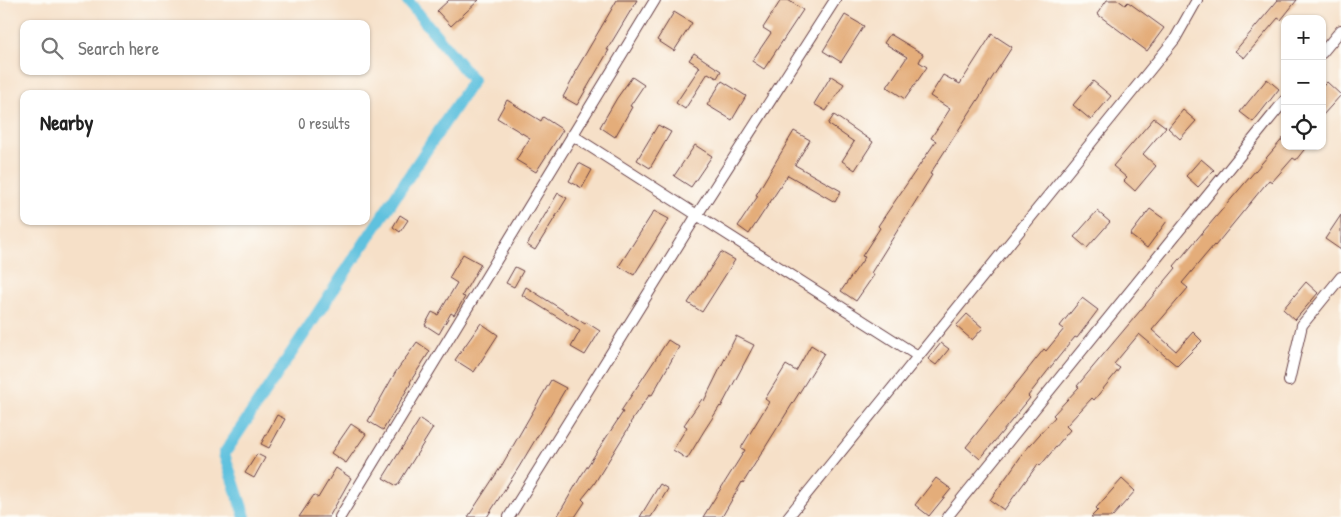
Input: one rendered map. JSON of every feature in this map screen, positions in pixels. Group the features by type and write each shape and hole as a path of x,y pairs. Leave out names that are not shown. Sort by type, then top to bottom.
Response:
{"street":[{"path":"340,517 655,0"},
{"path":"509,517 697,215 835,0"},
{"path":"788,517 1175,39 1197,0"},
{"path":"1326,48 1341,30"},
{"path":"947,517 1281,105"},
{"path":"572,135 918,356"},
{"path":"1289,381 1302,325 1341,277"}],"building":[{"path":"449,0 479,0 451,26 437,11"},
{"path":"617,0 637,0 577,105 563,97 575,72"},
{"path":"781,0 788,0 803,10 764,69 752,61 771,33 763,28"},
{"path":"1107,0 1118,0 1125,5 1128,2 1164,28 1147,51 1097,14"},
{"path":"1278,0 1297,0 1285,15 1281,15 1281,20 1278,18 1244,58 1235,51"},
{"path":"674,12 692,23 674,51 657,40"},
{"path":"845,15 864,26 841,62 823,51"},
{"path":"890,34 923,54 919,62 927,67 905,99 887,87 907,57 884,43"},
{"path":"992,34 1012,47 930,174 932,175 871,273 874,275 856,301 841,291 865,257 862,256 880,228 878,226 936,141 931,138 950,109 930,96 943,75 960,84"},
{"path":"694,53 721,71 717,78 708,73 685,109 676,103 700,67 689,60"},
{"path":"831,76 844,84 826,111 814,104"},
{"path":"632,77 644,85 630,106 632,107 615,137 600,127"},
{"path":"1267,79 1279,89 1253,122 1240,112"},
{"path":"722,81 746,96 732,120 707,105"},
{"path":"1093,81 1111,96 1091,120 1073,105"},
{"path":"1326,83 1341,95 1326,112 1326,105"},
{"path":"507,100 541,121 543,117 563,130 536,172 516,160 530,138 497,118"},
{"path":"1183,110 1196,121 1180,139 1168,128"},
{"path":"834,115 873,142 855,170 842,161 854,142 828,124"},
{"path":"1154,118 1166,127 1143,154 1156,166 1135,191 1124,181 1127,178 1113,166"},
{"path":"658,125 671,132 650,168 637,160"},
{"path":"794,131 810,140 795,165 841,191 835,202 788,175 749,234 738,226 758,196 756,195"},
{"path":"1281,141 1281,150 1304,150 1296,160 1293,158 1272,182 1269,180 1214,245 1182,283 1188,288 1152,330 1176,351 1193,332 1202,341 1177,366 1139,334 1114,364 1120,368 1094,400 1092,398 1066,426 1070,430 1040,466 1038,464 1004,510 990,500 1024,452 1055,417 1053,415 1079,387 1077,386 1176,268 1174,266"},
{"path":"695,145 712,156 691,187 674,176"},
{"path":"1201,159 1214,170 1198,187 1186,176"},
{"path":"579,163 592,170 582,188 569,181"},
{"path":"558,193 567,198 535,250 527,245"},
{"path":"1150,209 1167,221 1147,248 1130,235"},
{"path":"654,211 669,219 634,275 619,266"},
{"path":"1097,211 1110,222 1087,248 1074,237"},
{"path":"400,215 408,220 400,232 393,227"},
{"path":"1341,215 1341,250 1325,239"},
{"path":"721,252 735,260 702,312 688,303"},
{"path":"463,254 481,264 462,296 465,297 454,315 451,313 439,334 425,325 432,312 438,315 457,283 449,278"},
{"path":"515,267 523,271 514,287 506,283"},
{"path":"1306,282 1318,293 1295,320 1283,309"},
{"path":"526,287 585,324 586,322 600,331 585,355 571,347 580,331 522,295"},
{"path":"1082,298 1098,310 1077,338 1075,337 1057,359 1028,396 1030,398 980,459 966,447 1044,349 1046,351 1064,329 1060,326"},
{"path":"967,314 983,328 972,340 956,326"},
{"path":"481,323 498,335 474,372 455,360"},
{"path":"736,336 754,345 721,407 687,459 673,450 687,427 684,425 702,399 704,401"},
{"path":"668,340 679,347 652,395 650,394 630,423 594,484 582,499 585,502 575,517 557,517 623,412 621,411"},
{"path":"417,342 430,351 383,430 368,421 395,373"},
{"path":"941,343 949,349 936,365 928,359"},
{"path":"811,345 824,353 742,482 722,517 703,517 745,450 741,448 769,402 765,399 786,365 796,371"},
{"path":"551,380 566,388 519,467 487,517 468,517 502,465"},
{"path":"277,415 285,419 269,448 261,444"},
{"path":"420,419 433,428 397,486 383,478"},
{"path":"351,424 366,434 346,463 331,453"},
{"path":"257,454 265,458 254,478 245,473"},
{"path":"336,468 351,478 329,517 299,517 314,495 318,498"},
{"path":"936,478 951,489 929,516 915,505"},
{"path":"1122,479 1135,491 1112,517 1091,517 1098,510 1096,508"},
{"path":"660,484 668,489 651,517 640,517"}],"waterway":[{"path":"245,517 224,454 473,80 407,0"}]}
